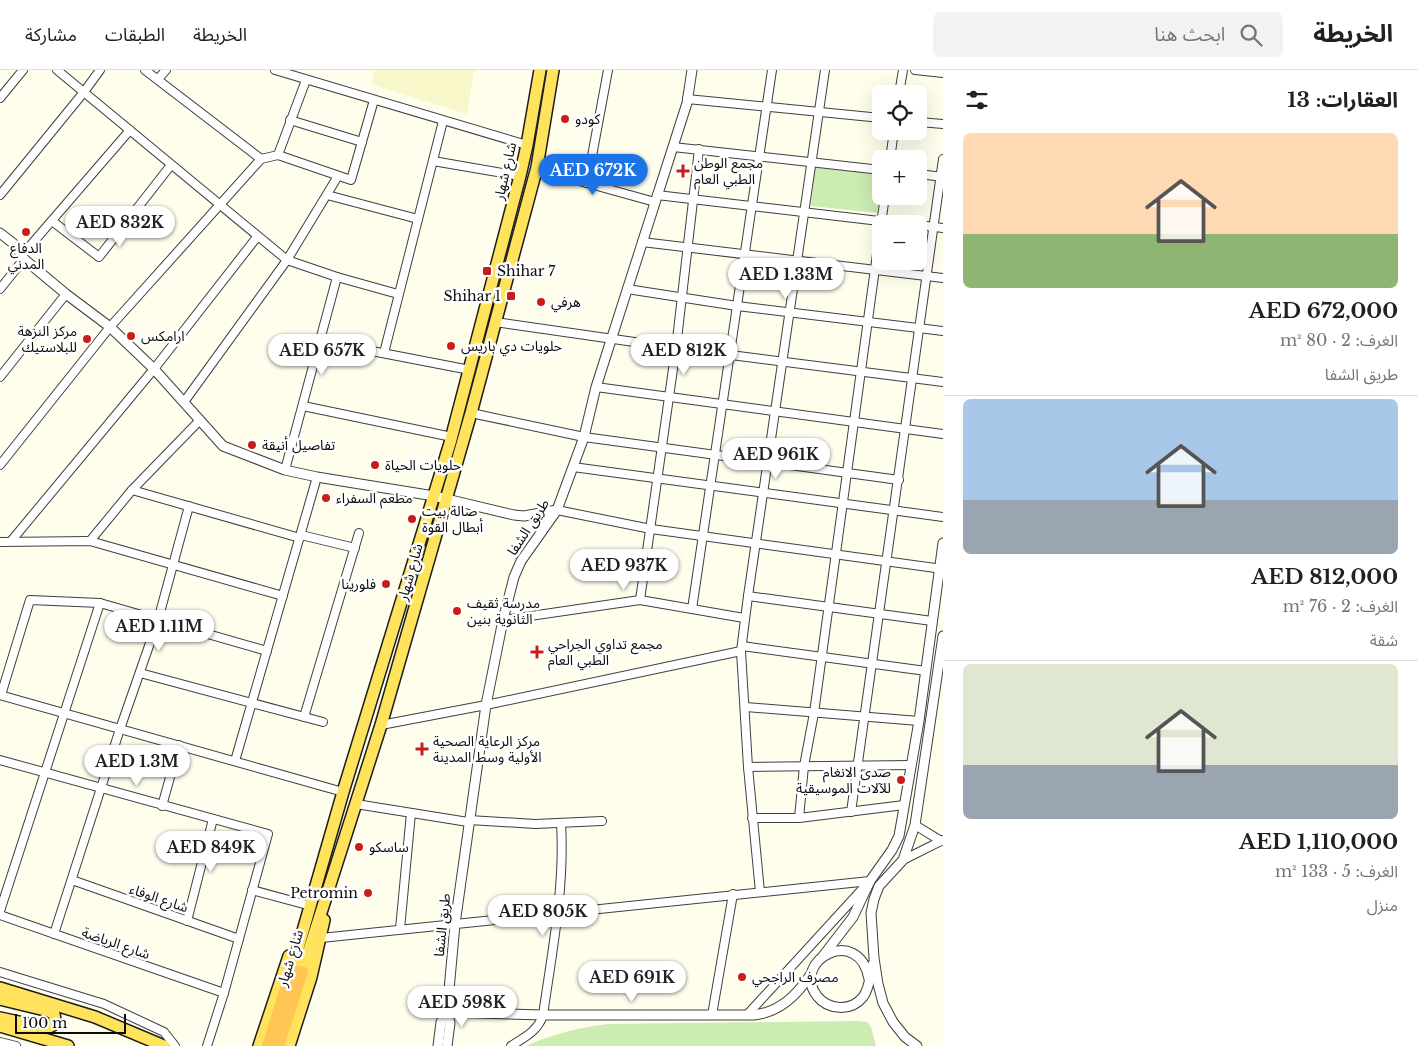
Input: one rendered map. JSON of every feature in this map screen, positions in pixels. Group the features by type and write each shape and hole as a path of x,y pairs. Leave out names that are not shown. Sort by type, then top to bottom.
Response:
{"highway":[{"path":"268,1046 297,970"},
{"name":"شارع شهار","path":"278,1046 297,970"}],"main road":[{"name":"شارع شهار","path":"297,970 311,906 343,792 452,437 520,176 540,70"},
{"name":"شارع شهار","path":"297,970 334,870 381,725 471,413 536,169 552,70"},
{"path":"289,1046 321,938 334,870"},
{"path":"259,1046 303,911 311,906"},
{"path":"0,988 95,1017 164,1046"},
{"path":"0,999 49,1011 54,1014 55,1020 53,1026 47,1028 0,1018"},
{"path":"0,1026 68,1046"}],"street":[{"path":"0,98 23,70"},
{"path":"57,70 287,260 337,277 398,294"},
{"path":"0,195 100,70"},
{"path":"145,70 261,158"},
{"path":"158,79 166,70"},
{"path":"275,70 527,145"},
{"path":"587,183 608,70"},
{"name":"طريق الشفا","path":"447,1012 455,924 468,821 486,705 503,620 514,577 521,561 557,510 584,437 596,386 688,99 692,70"},
{"path":"692,609 772,70"},
{"path":"760,892 748,766 742,649 744,618 825,70"},
{"path":"900,85 903,70"},
{"path":"915,70 943,73"},
{"path":"278,155 306,80"},
{"path":"688,99 872,117"},
{"path":"0,465 110,328 261,158 278,155 351,180 374,100"},
{"path":"290,120 362,142"},
{"path":"384,353 443,121"},
{"path":"927,123 943,124"},
{"path":"0,289 52,221 130,130"},
{"path":"673,147 872,169"},
{"path":"640,600 676,348 699,149"},
{"path":"851,812 866,717 943,159"},
{"path":"433,161 520,176"},
{"path":"52,221 99,257 171,165"},
{"path":"536,169 587,183 656,198 752,206 872,222"},
{"path":"927,175 942,177"},
{"path":"184,402 287,260 338,176"},
{"path":"327,195 418,219"},
{"path":"927,226 943,228"},
{"path":"0,233 66,294 110,328 154,368 223,446 286,470 317,477 434,496 524,516 557,510 651,529 941,569"},
{"path":"12,540 154,368 257,237"},
{"path":"642,242 872,270"},
{"path":"799,818 804,766 814,713 875,270 943,278"},
{"path":"286,470 337,277"},
{"path":"627,289 737,306 943,331"},
{"path":"0,377 66,294"},
{"path":"495,322 676,348 943,382"},
{"path":"320,341 470,370"},
{"path":"596,386 943,434"},
{"path":"303,406 452,437"},
{"path":"471,413 584,437 899,480"},
{"path":"90,541 132,490 200,420"},
{"path":"573,467 943,517"},
{"path":"235,761 317,477"},
{"path":"132,490 300,536 355,548"},
{"path":"54,934 120,729 158,620 189,506"},
{"path":"304,717 359,533"},
{"path":"0,542 12,540 90,541 283,596"},
{"path":"747,1016 870,881 892,850 899,836 919,721 943,543"},
{"path":"748,596 932,621"},
{"path":"267,651 100,603 30,600 0,695 343,792"},
{"path":"503,620 640,600 744,618"},
{"path":"0,911 100,603"},
{"path":"903,860 915,825 943,641"},
{"path":"381,725 486,705 742,649 822,657 926,671"},
{"path":"140,673 323,722"},
{"path":"746,707 919,721"},
{"path":"162,806 179,745"},
{"path":"0,760 268,834 224,994 207,1046"},
{"path":"748,766 911,764"},
{"path":"356,804 468,821 535,824 602,821"},
{"path":"752,818 799,818 904,805"},
{"path":"400,930 411,813"},
{"path":"187,921 213,819"},
{"path":"512,1046 533,1032 540,1024 543,1015 563,853 562,823"},
{"path":"915,825 942,840"},
{"path":"917,1046 905,1037 883,1003 874,958 871,913 879,886 903,860 942,840"},
{"name":"شارع الوفاء","path":"72,880 239,939"},
{"path":"321,938 870,881"},
{"path":"447,1012 543,1015 747,1016 765,1014 775,1010 802,988 811,974 814,965 852,917 870,881"},
{"path":"252,890 311,906"},
{"path":"712,1015 733,894"},
{"name":"شارع الرياضة","path":"0,915 224,994"},
{"path":"823,956 838,950 856,955 863,961 869,974 878,984"},
{"path":"811,974 811,984 814,993 820,1000 828,1006 847,1007 863,997 868,989 869,974 874,958"},
{"path":"0,972 104,1004 164,1032 175,1046"},
{"path":"438,1046 441,1022 447,1012"},
{"path":"447,1012 450,1023 448,1046"},
{"path":"0,1042 16,1046"}],"green space":[{"path":"375,70 474,70 467,114 371,84"},
{"path":"815,167 872,174 872,205 878,205 877,213 811,206"},
{"path":"867,1022 871,1027 876,1046 526,1046 567,1032 608,1024"}],"place":[{"name":"كودو","path":"565,119"},
{"name":"مجمع الوطن الطبي العام","path":"683,171"},
{"name":"الدفاع المدني","path":"26,232"},
{"name":"Shihar 7","path":"487,271"},
{"name":"Shihar 1","path":"511,296"},
{"name":"هرفي","path":"541,302"},
{"name":"ارامكس","path":"131,336"},
{"name":"مركز النزهة للبلاستيك","path":"87,339"},
{"name":"حلويات دي باريس","path":"451,346"},
{"name":"تفاصيل أنيقة","path":"252,445"},
{"name":"حلويات الحياة","path":"375,465"},
{"name":"مطعم السفراء","path":"326,498"},
{"name":"صالة بيت أبطال القوة","path":"412,519"},
{"name":"فلورينا","path":"386,584"},
{"name":"مدرسة ثقيف الثانوية بنين","path":"457,611"},
{"name":"مجمع تداوي الجراحي الطبي العام","path":"537,652"},
{"name":"مركز الرعاية الصحية الأولية وسط المدينة","path":"422,749"},
{"name":"صدى الانغام للآلات الموسيقية","path":"901,780"},
{"name":"ساسكو","path":"359,847"},
{"name":"Petromin","path":"368,893"},
{"name":"مصرف الراجحي","path":"742,977"}]}
